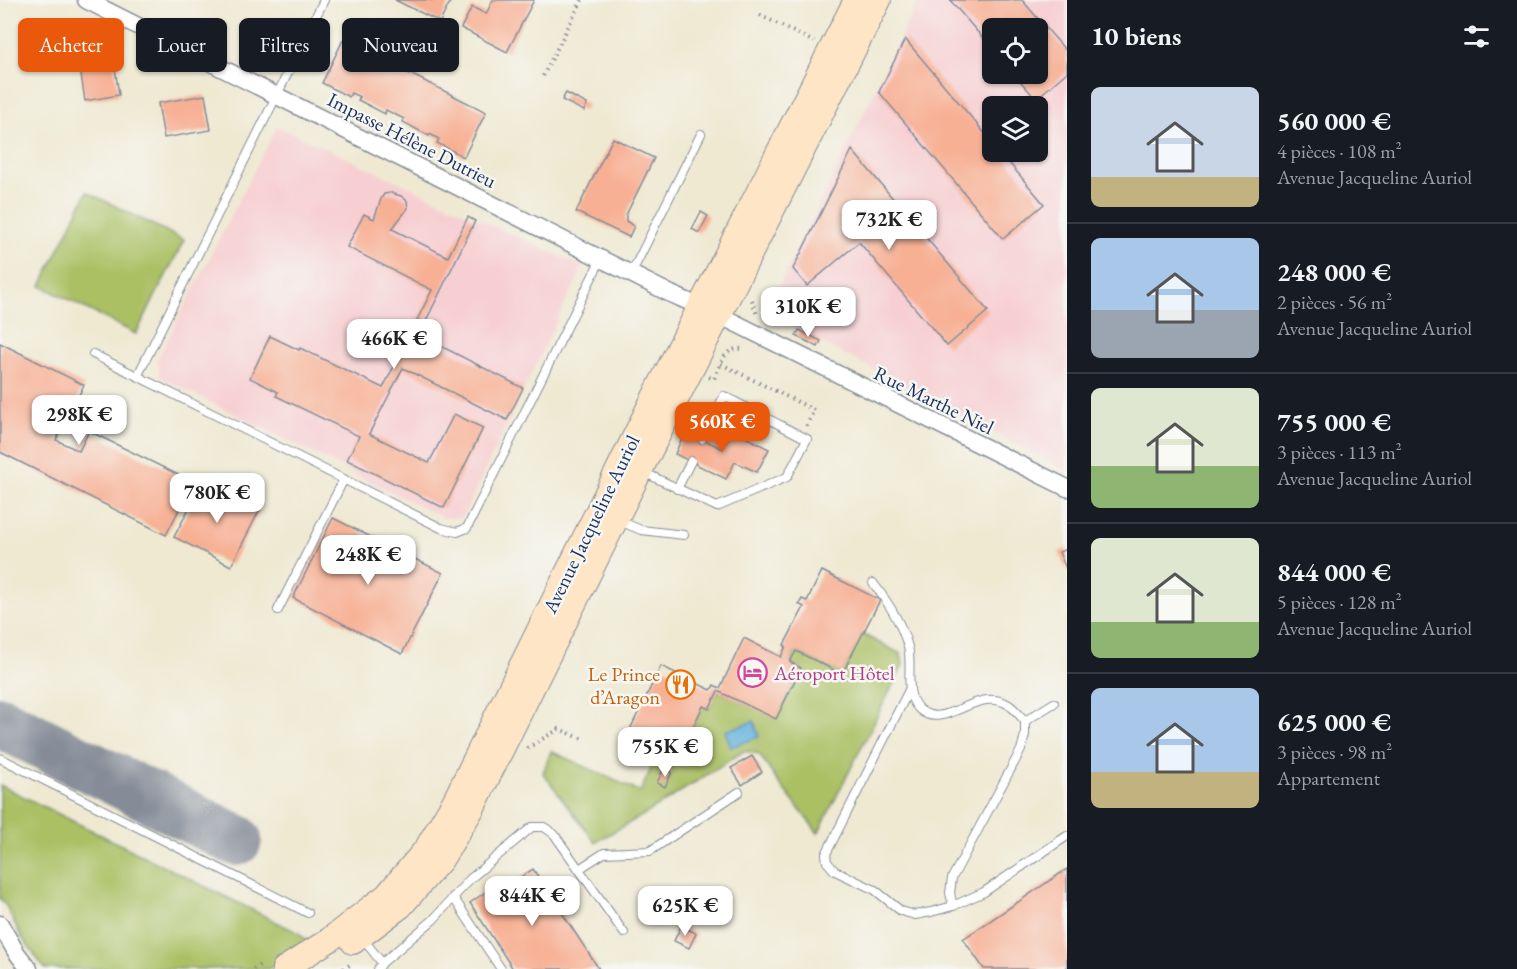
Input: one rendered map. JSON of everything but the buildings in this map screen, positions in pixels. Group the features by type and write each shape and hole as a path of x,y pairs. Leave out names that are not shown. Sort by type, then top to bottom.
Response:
{"main road":[{"name":"Avenue Jacqueline Auriol","path":"311,969 361,936 400,906 441,860 472,809 640,471 675,406 710,311 856,0"},
{"name":"Avenue Jacqueline Auriol","path":"284,969 329,940 387,895 426,849 454,800 654,397 710,311 879,0"}],"street":[{"name":"Impasse Hélène Dutrieu","path":"86,0 631,274 710,311"},
{"name":"Rue Marthe Niel","path":"710,311 1067,488"},
{"path":"0,924 29,969"},
{"path":"16,952 21,969"}],"lane":[{"path":"138,375 324,0"},
{"path":"631,274 701,134"},
{"path":"93,354 441,528 457,532 467,528 601,259"},
{"path":"640,471 717,507 787,477 807,439 724,396 702,439"},
{"path":"675,406 710,422"},
{"path":"677,489 691,461"},
{"path":"278,609 344,479"},
{"path":"616,520 641,530 684,535"},
{"path":"873,583 890,605 908,647 910,687 913,702 920,710 930,715 945,716 968,704 992,699 1008,704 1025,721 1025,735 1021,750 952,878 950,893 953,906"},
{"path":"910,687 826,854 827,862 835,871 875,890 901,911 915,915 953,906 984,892 1067,836"},
{"path":"1025,721 1054,703"},
{"path":"0,758 308,913"},
{"path":"579,869 604,853 650,851 739,792"},
{"path":"361,936 380,966 433,920 470,879 532,827 544,827 554,834 624,933"},
{"path":"453,897 501,969"}],"path":[{"path":"543,76 582,0"},
{"path":"760,15 814,42"},
{"path":"704,374 714,379 728,351 733,348 743,350"},
{"path":"721,364 814,410 802,436"},
{"path":"519,753 559,729 585,740"}],"shaded area":[{"path":"919,0 1067,0 1067,471 766,313"},
{"path":"277,126 583,267 462,518 444,518 160,377 157,360"}],"green space":[{"path":"87,192 184,240 136,334 41,286"},
{"path":"862,634 901,654 903,665 818,833 759,754 744,751 647,813 595,842 543,773 551,751 640,792 664,741 682,749 703,706 709,709 718,691 776,718 801,668 790,662 796,651 842,674"},
{"path":"0,785 299,933 309,943 268,969 45,969 22,938 0,899"}],"water":[{"path":"754,721 759,737 731,747 725,731"}],"taxiway":[{"path":"0,722 236,840"}],"place":[{"name":"Aéroport Hôtel","path":"753,673"},
{"name":"Le Prince d’Aragon","path":"681,685"}]}
